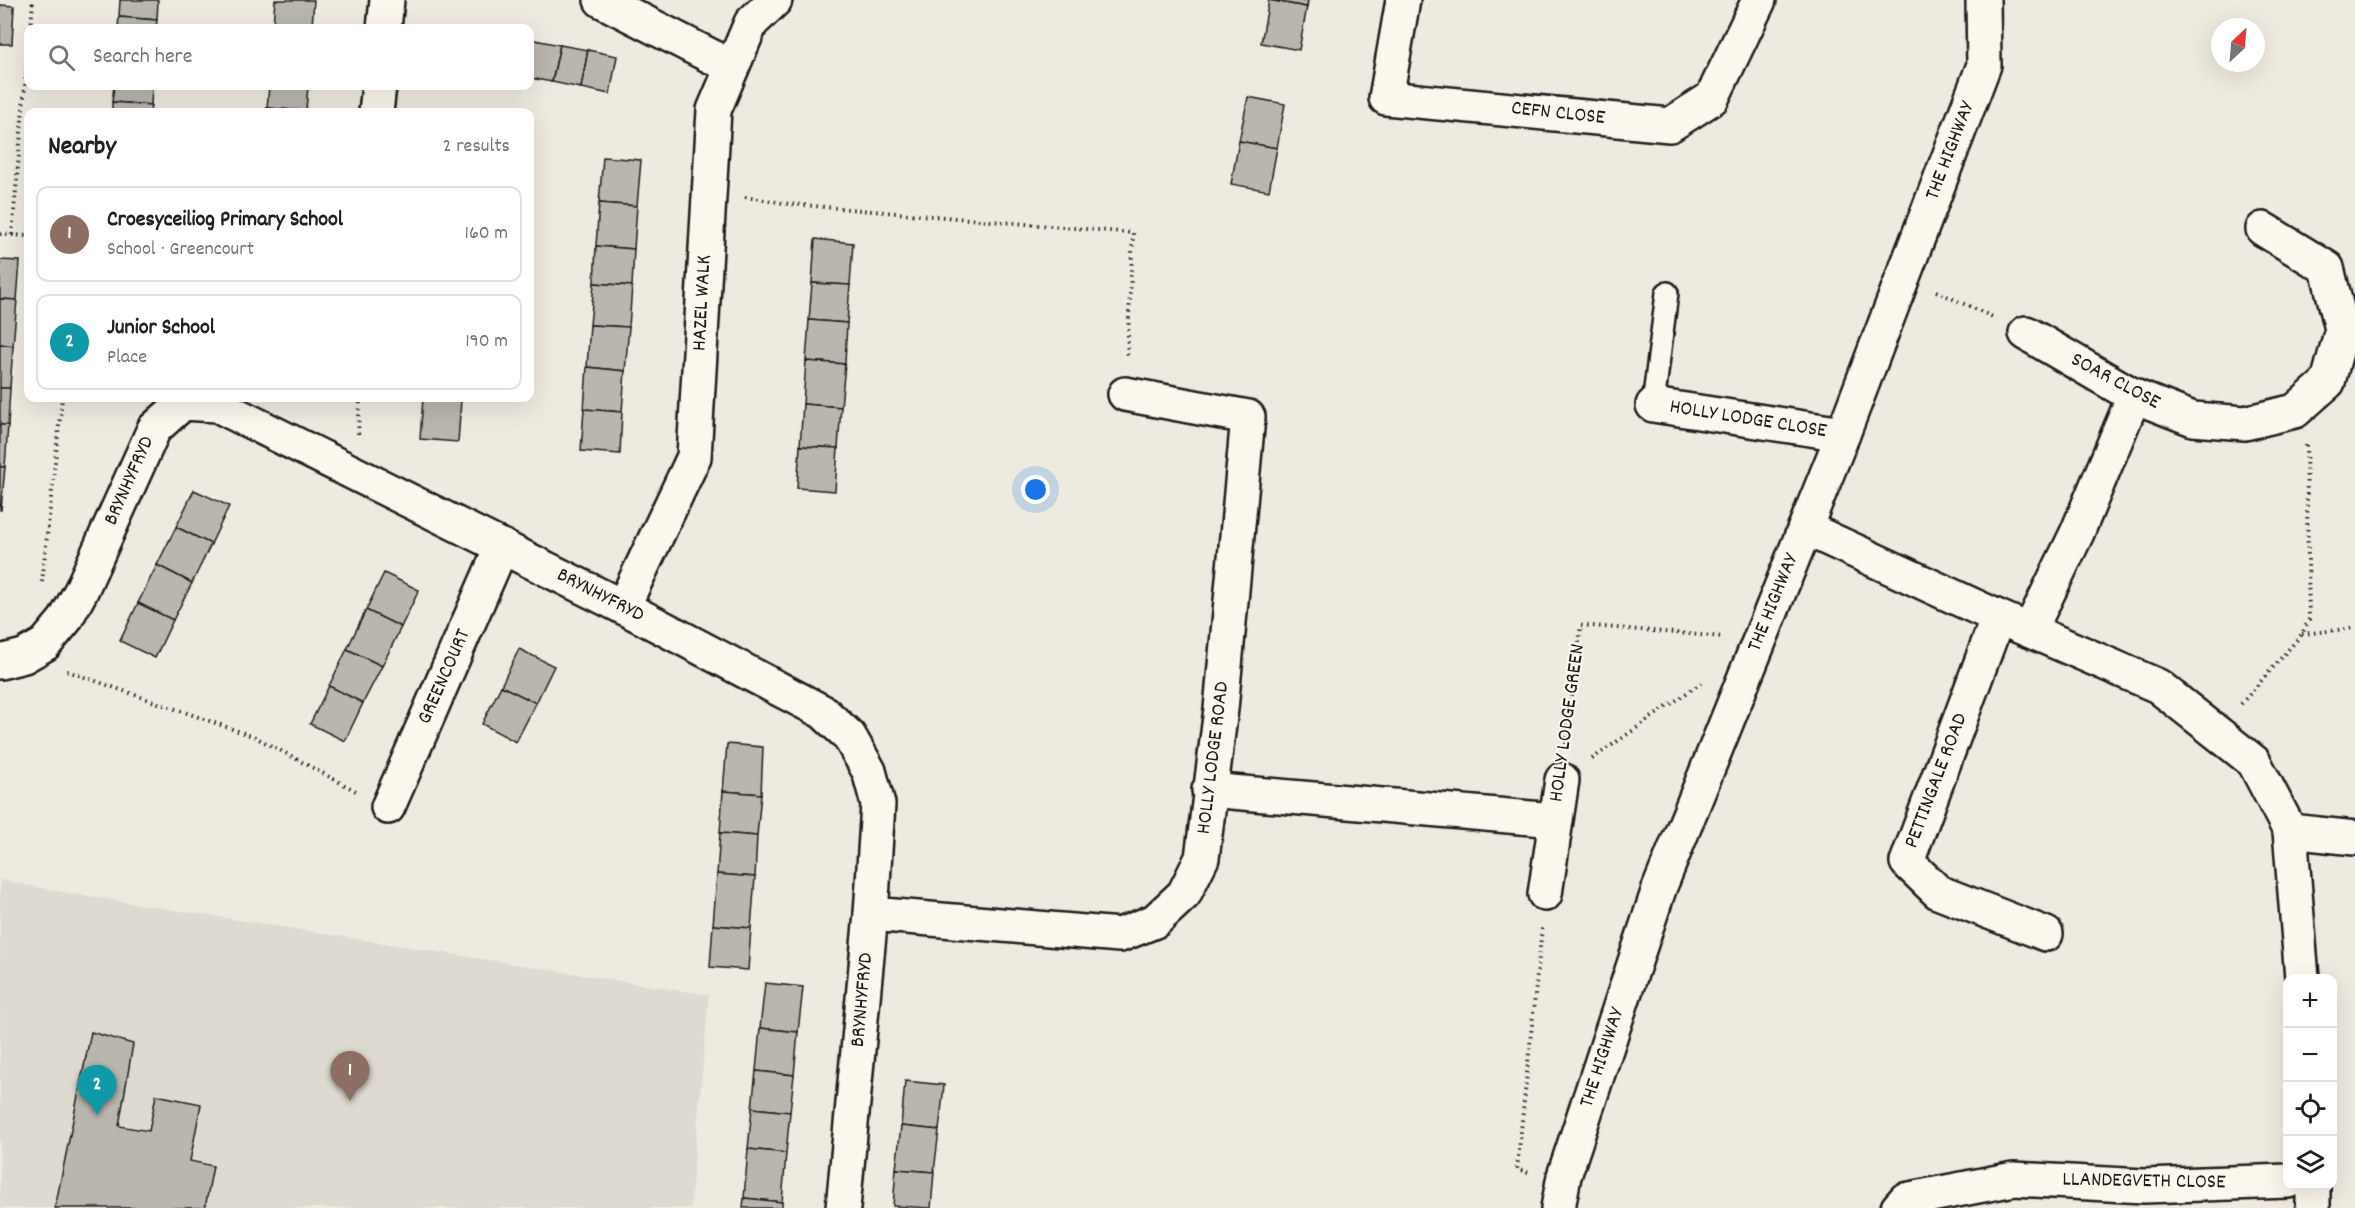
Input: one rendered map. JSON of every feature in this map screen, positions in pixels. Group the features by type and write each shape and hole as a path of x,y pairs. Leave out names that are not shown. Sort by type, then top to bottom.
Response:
{"street":[{"path":"384,24 387,0"},
{"path":"601,0 732,67"},
{"name":"HAZEL WALK","path":"623,607 694,457 714,110 751,23 775,0"},
{"name":"CEFN CLOSE","path":"1403,0 1386,98 1670,125 1712,98 1760,0"},
{"name":"THE HIGHWAY","path":"1560,1197 1659,889 1843,435 1984,65 1983,0"},
{"path":"376,108 379,90"},
{"name":"SOAR CLOSE","path":"2026,333 2134,396 2193,419 2245,423 2295,411 2328,382 2342,329 2327,268 2263,229"},
{"name":"HOLLY LODGE ROAD","path":"870,914 1120,935 1155,921 1184,894 1202,858 1221,709 1248,417 1125,394"},
{"path":"2030,630 2077,533 2134,396"},
{"name":"BRYNHYFRYD","path":"12,659 45,644 65,620 81,591 154,429 176,402"},
{"name":"BRYNHYFRYD","path":"194,402 217,405 623,607 822,712 849,736 868,771 878,804 843,1208"},
{"name":"HOLLY LODGE CLOSE","path":"1653,405 1843,435"},
{"path":"1805,528 1998,617 2158,686 2254,762 2290,831 2302,974"},
{"name":"GREENCOURT","path":"388,807 502,546"},
{"name":"PETTINGALE ROAD","path":"1998,617 1907,862 1938,892 2046,934"},
{"name":"HOLLY LODGE GREEN","path":"1545,894 1562,780"},
{"name":"HOLLY LODGE GREEN","path":"1209,790 1555,820"},
{"path":"2290,831 2355,838"},
{"name":"LLANDEGVETH CLOSE","path":"1898,1208 1905,1200 2014,1179 2144,1186 2283,1181"},
{"path":"2313,1190 2313,1208"}],"lane":[{"path":"1653,405 1667,293"}],"path":[{"path":"31,24 33,0"},
{"path":"12,235 25,90"},
{"path":"709,191 790,204 1133,233 1125,394"},
{"path":"0,234 24,236"},
{"path":"1903,275 2026,333"},
{"path":"41,593 62,402"},
{"path":"2217,732 2302,634 2309,619 2306,433 2295,411"},
{"name":"HOLLY LODGE GREEN","path":"1562,780 1581,625 1758,640"},
{"path":"2302,634 2355,628"},
{"path":"12,659 255,737 388,807"},
{"path":"1562,780 1702,682"},
{"path":"1545,894 1517,1169 1560,1197"}],"shaded area":[{"path":"0,880 68,893 709,995 690,1208 0,1208"}],"building":[{"path":"120,0 158,0 157,20 119,17"},
{"path":"275,0 314,0 312,24 273,24"},
{"path":"1269,0 1307,7 1299,50 1261,43"},
{"path":"1269,0 1308,0 1307,7"},
{"path":"0,5 14,6 12,44 0,44"},
{"path":"119,17 157,20 156,24 118,24"},
{"path":"534,40 560,45 552,82 534,79"},
{"path":"560,45 588,50 581,88 552,82"},
{"path":"588,50 617,56 610,94 581,88"},
{"path":"114,90 152,90 151,105 112,102"},
{"path":"269,90 308,90 306,108 267,108"},
{"path":"1248,97 1285,104 1277,148 1239,141"},
{"path":"112,102 151,105 151,108 112,108"},
{"path":"1239,141 1277,148 1269,191 1231,184"},
{"path":"603,157 641,160 637,206 599,203"},
{"path":"599,203 637,206 634,249 596,246"},
{"path":"815,239 853,243 850,285 812,283"},
{"path":"596,246 634,249 632,286 594,283"},
{"path":"0,260 20,261 17,300 0,299"},
{"path":"594,283 632,286 629,327 590,325"},
{"path":"812,283 850,285 847,323 809,320"},
{"path":"0,299 17,300 13,346 0,344"},
{"path":"809,320 847,323 845,364 806,361"},
{"path":"590,325 629,327 625,371 587,367"},
{"path":"0,344 13,346 10,388 0,388"},
{"path":"806,361 845,364 841,407 803,404"},
{"path":"587,367 625,371 622,412 584,409"},
{"path":"0,388 10,388 8,425 0,425"},
{"path":"423,402 461,402 458,442 420,439"},
{"path":"803,404 841,407 838,448 800,446"},
{"path":"584,409 622,412 620,454 581,451"},
{"path":"0,425 8,425 5,467 0,467"},
{"path":"800,446 838,448 835,491 797,488"},
{"path":"0,467 5,467 1,510 0,510"},
{"path":"194,490 229,506 211,544 176,527"},
{"path":"176,527 211,544 192,583 157,565"},
{"path":"157,565 192,583 173,620 138,603"},
{"path":"384,573 419,590 401,627 366,610"},
{"path":"138,603 173,620 155,658 120,641"},
{"path":"366,610 401,627 382,666 347,649"},
{"path":"347,649 382,666 363,703 329,686"},
{"path":"519,649 554,666 536,703 501,686"},
{"path":"329,686 363,703 345,741 310,724"},
{"path":"501,686 536,703 516,742 482,724"},
{"path":"727,744 763,747 761,794 723,791"},
{"path":"723,791 761,794 757,836 720,833"},
{"path":"720,833 757,836 755,877 717,874"},
{"path":"717,874 755,877 751,928 713,925"},
{"path":"713,925 751,928 748,970 710,967"},
{"path":"765,983 803,987 798,1032 760,1028"},
{"path":"760,1028 798,1032 794,1075 756,1071"},
{"path":"91,1032 133,1044 119,1126 149,1131 156,1095 201,1104 190,1161 213,1166 205,1208 55,1208"},
{"path":"756,1071 794,1075 790,1112 752,1108"},
{"path":"905,1081 944,1085 939,1130 901,1126"},
{"path":"752,1108 790,1112 786,1153 748,1149"},
{"path":"901,1126 939,1130 934,1172 896,1169"},
{"path":"748,1149 786,1153 782,1202 744,1198"},
{"path":"896,1169 934,1172 931,1208 893,1206"},
{"path":"744,1198 782,1202 782,1208 743,1208"}],"place":[{"name":"Croesyceiliog Primary School","path":"350,1101"},
{"name":"Junior School","path":"97,1115"}]}
